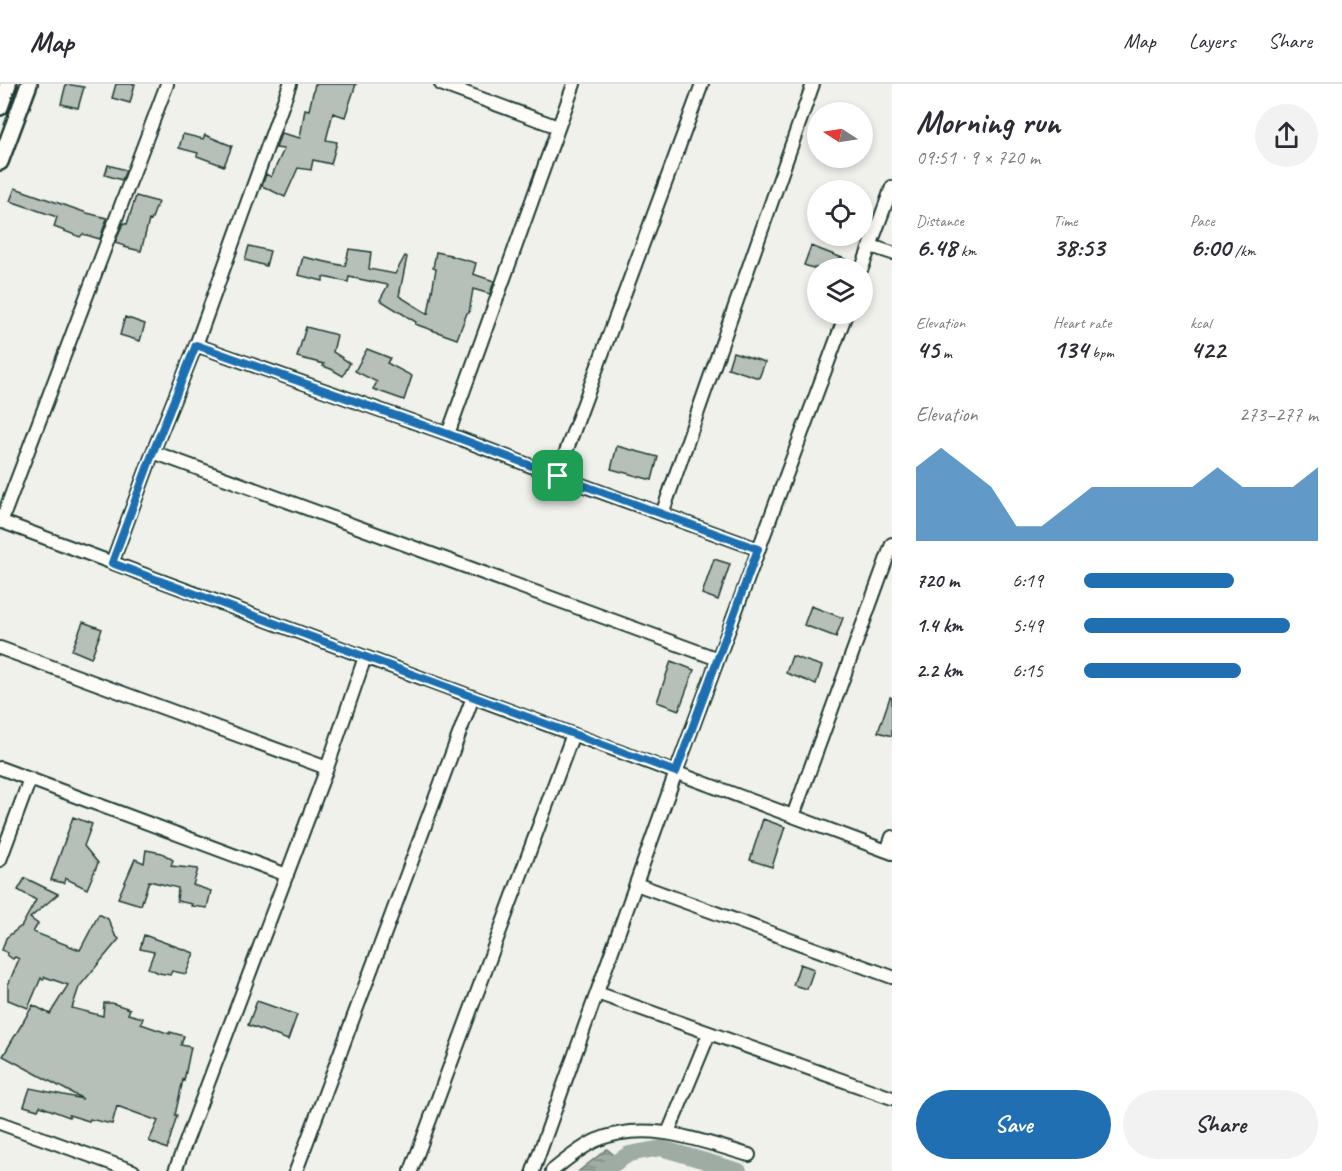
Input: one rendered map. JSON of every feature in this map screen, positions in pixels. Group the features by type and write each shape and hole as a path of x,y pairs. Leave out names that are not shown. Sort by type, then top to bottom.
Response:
{"street":[{"path":"0,107 9,84"},
{"path":"0,162 29,84"},
{"path":"167,84 1,521 890,852 892,837"},
{"path":"112,563 196,345 290,84"},
{"path":"441,84 558,127"},
{"path":"448,434 574,84"},
{"path":"558,476 702,84"},
{"path":"662,514 813,84"},
{"path":"873,240 892,187"},
{"path":"866,258 871,246 892,253"},
{"path":"532,1171 676,772 842,324"},
{"path":"196,345 448,434 758,549"},
{"path":"153,452 718,659"},
{"path":"793,816 892,544"},
{"path":"0,648 327,768"},
{"path":"175,1171 327,768 365,657"},
{"path":"296,1171 473,697"},
{"path":"411,1171 573,734"},
{"path":"0,768 287,875"},
{"path":"0,860 30,779"},
{"path":"636,884 892,977"},
{"path":"597,993 892,1098"},
{"path":"668,1132 709,1034"},
{"path":"0,1123 133,1171"},
{"path":"552,1171 595,1141 632,1132 668,1132 749,1155"}],"shaded area":[{"path":"607,1149 614,1155 617,1168 613,1171 579,1171"}],"building":[{"path":"66,84 84,87 78,108 61,104"},
{"path":"116,84 135,84 130,103 112,98"},
{"path":"315,84 356,84 345,117 333,113 326,140 337,142 331,164 313,160 311,170 298,168 285,197 262,186 266,174 271,177 284,149 276,148 281,133 300,138 305,109 309,110"},
{"path":"183,134 203,139 205,135 232,146 224,166 197,156 198,153 179,148"},
{"path":"108,165 126,170 122,180 105,175"},
{"path":"15,188 107,218 100,239 83,234 80,237 54,227 57,217 10,201"},
{"path":"136,196 158,202 151,221 149,220 141,251 115,243 123,223 127,224"},
{"path":"249,246 270,251 266,266 245,260"},
{"path":"811,246 842,258 807,258 807,266 804,265"},
{"path":"349,249 371,252 369,269 395,274 405,256 407,257 399,296 428,314 436,269 433,268 436,252 476,263 473,274 494,281 490,294 473,289 469,313 467,313 457,339 415,324 416,322 380,300 388,285 349,277 348,282 323,277 323,281 298,275 303,257 345,266"},
{"path":"125,317 145,324 140,341 120,335"},
{"path":"306,327 337,335 333,352 350,363 343,376 323,366 324,364 297,357"},
{"path":"367,349 390,358 387,363 412,376 404,400 373,389 377,382 355,371"},
{"path":"733,352 765,362 759,378 728,368"},
{"path":"617,446 658,457 652,480 611,469"},
{"path":"714,559 730,564 718,600 702,594"},
{"path":"811,606 843,618 836,637 804,625"},
{"path":"83,622 102,629 91,658 72,650"},
{"path":"792,656 822,666 816,684 786,673"},
{"path":"671,661 694,670 679,710 657,702"},
{"path":"890,697 892,698 892,736 878,732"},
{"path":"73,817 92,824 84,846 98,863 87,889 65,878 64,883 51,880"},
{"path":"763,819 785,827 772,867 750,860"},
{"path":"146,850 162,853 173,860 171,866 198,869 193,885 211,891 207,908 177,901 178,888 149,881 141,905 118,898 135,859 144,863"},
{"path":"25,878 58,894 30,918 38,924 33,932 80,950 99,914 108,919 119,939 79,987 72,1008 103,1016 104,1003 112,1003 130,1009 128,1014 143,1018 141,1024 170,1034 170,1032 184,1036 181,1045 191,1047 175,1115 177,1115 167,1149 149,1141 158,1121 117,1106 112,1124 69,1115 69,1117 40,1106 38,1110 24,1106 30,1088 83,1099 3,1056 33,1005 50,1014 68,985 45,977 43,980 41,978 28,1008 8,1000 8,985 19,959 15,957 13,959 2,950 6,938 21,927 36,900 18,890"},
{"path":"144,935 194,953 186,974 172,971 170,975 148,968 154,952 140,949"},
{"path":"800,964 814,969 807,989 793,985"},
{"path":"257,1001 297,1015 288,1040 248,1025"}],"waterway":[{"path":"603,1171 629,1154 661,1148 739,1171"}],"route":[{"path":"196,345 448,434 558,476 758,549 676,772 112,563 196,345"}]}
